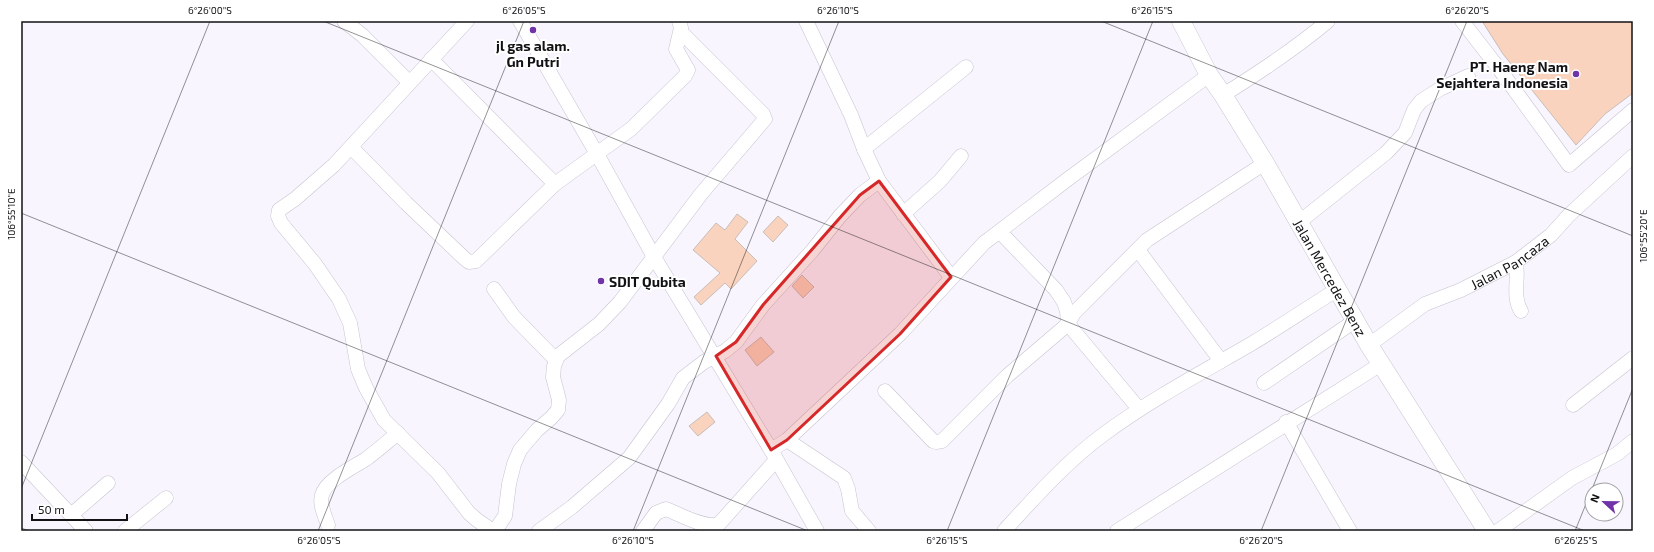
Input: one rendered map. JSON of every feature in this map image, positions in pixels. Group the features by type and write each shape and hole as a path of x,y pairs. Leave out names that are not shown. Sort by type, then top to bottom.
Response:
{"main road":[{"name":"Jalan Mercedez Benz","path":"1181,21 1209,75 1265,163 1298,223 1338,288 1369,345 1487,531"}],"street":[{"path":"344,21 362,36 409,82"},
{"path":"467,21 409,82 351,147 310,187 280,210 278,218 280,223 315,264 339,299 350,323 356,360 362,379 384,420 423,456 469,512 477,520 493,531 497,528 505,516 509,484 514,464 520,450 534,433 558,410 559,400 553,376 556,360 564,350 589,333 610,314 631,289 701,194 765,119 763,114 680,26"},
{"path":"520,21 597,154 654,257 716,356 817,531"},
{"path":"806,21 851,115 864,149 879,181 951,277"},
{"path":"1223,95 1265,70 1294,49 1328,21"},
{"path":"1462,21 1500,70 1569,166 1633,110"},
{"path":"351,147 406,203 468,262 476,261 555,184 631,129 685,76 688,70 676,49 680,26"},
{"path":"431,59 555,184"},
{"path":"864,149 966,67"},
{"path":"643,531 656,513 666,509 704,524 718,524 787,440 900,334 984,243 1209,75"},
{"path":"1298,223 1386,153 1405,133 1414,110 1421,101 1440,89 1468,76"},
{"path":"903,214 940,181 961,156"},
{"name":"Jalan Pancaza","path":"1369,345 1425,304 1461,290 1516,262 1551,235 1569,215 1633,156"},
{"path":"885,391 933,441 940,442 946,438 1007,376 1068,324 1074,313 1147,240 1265,163"},
{"path":"539,531 572,507 629,458 668,404 683,378 704,362 725,351 736,342 763,305 812,251 840,216 860,195 879,181"},
{"path":"1000,232 1056,290 1064,302 1067,311 1068,324 1139,409"},
{"path":"1138,250 1221,361"},
{"path":"1516,262 1516,300 1521,311"},
{"path":"1004,531 1082,452 1103,434 1139,409 1288,321 1338,288"},
{"path":"494,289 514,317 556,360"},
{"path":"1264,383 1356,320"},
{"path":"1573,405 1633,358"},
{"path":"1117,531 1286,422 1381,364"},
{"path":"1286,422 1350,531"},
{"path":"328,525 321,500 326,487 336,478 367,458 398,434"},
{"path":"787,440 844,478 848,489 852,511 868,531"},
{"path":"1498,531 1572,478 1617,454 1633,441"},
{"path":"21,462 86,531"},
{"path":"71,515 108,483"},
{"path":"125,531 166,498"}],"highlighted area":[{"path":"879,181 951,277 900,334 787,440 771,450 716,356 736,342 763,305 860,195"}],"building":[{"name":"PT. Haeng Nam Sejahtera Indonesia","path":"1482,21 1633,21 1633,93 1605,114 1576,145 1503,54"},
{"path":"737,214 748,222 735,239 757,261 731,289 725,283 701,305 694,297 720,273 693,250 716,223 725,230"},
{"path":"778,216 788,225 773,242 763,232"},
{"path":"802,275 814,287 803,298 792,286"},
{"path":"761,337 774,352 757,366 745,350"},
{"path":"707,412 715,422 698,436 689,426"}],"place":[{"name":"jl gas alam. Gn Putri","path":"533,30"},
{"name":"PT. Haeng Nam Sejahtera Indonesia","path":"1576,74"},
{"name":"SDIT Qubita","path":"601,281"}]}
